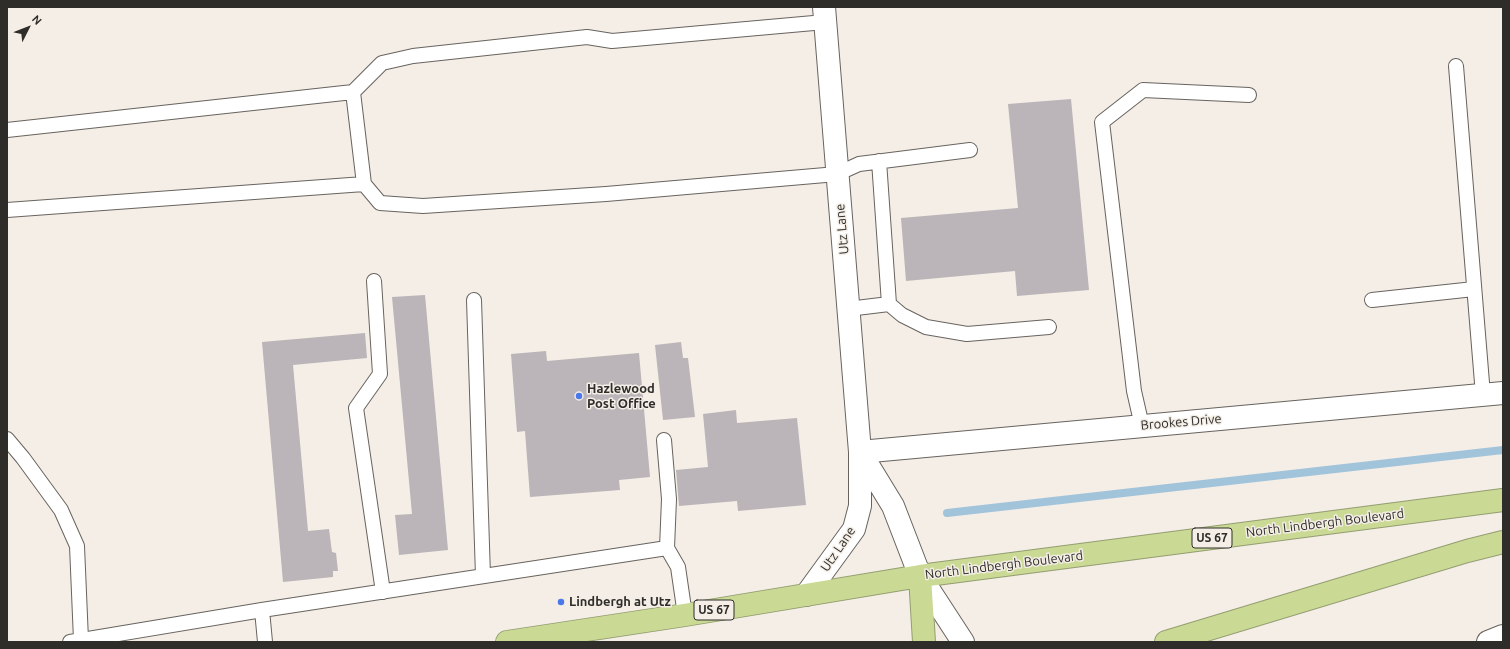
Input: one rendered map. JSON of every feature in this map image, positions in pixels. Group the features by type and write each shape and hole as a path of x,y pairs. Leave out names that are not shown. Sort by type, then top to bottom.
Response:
{"highway":[{"name":"North Lindbergh Boulevard","path":"507,642 685,615 920,576 1503,500"},
{"path":"1166,642 1438,560 1503,542"},
{"path":"920,576 924,642"}],"street":[{"name":"Utz Lane","path":"806,595 854,529 860,506 860,452 824,14"},
{"name":"Brookes Drive","path":"860,452 1493,394"},
{"name":"Utz Lane","path":"860,452 893,506 920,576 963,642"},
{"path":"1488,642 1503,636"}],"lane":[{"path":"7,130 353,92 382,63 413,56 588,37 612,42 824,14"},
{"path":"1456,66 1474,289 1493,394"},
{"path":"1142,426 1134,391 1102,122 1143,90 1249,95"},
{"path":"353,92 364,184 380,203 423,206 614,193 837,174 859,164 970,150"},
{"path":"879,161 889,304 902,315 926,327 968,334 1049,328"},
{"path":"7,210 364,184"},
{"path":"374,281 380,374 356,408 383,592"},
{"path":"1372,300 1474,289"},
{"path":"474,300 483,576"},
{"path":"848,309 889,304"},
{"path":"7,439 23,458 61,510 77,546 75,641 262,610 667,548"},
{"path":"664,440 668,499 667,548 678,567 685,615"},
{"path":"262,610 265,642"}],"building":[{"path":"1071,99 1089,290 1017,296 1015,271 906,281 901,218 1018,208 1008,104"},
{"path":"425,295 448,550 399,555 395,515 412,514 392,297"},
{"path":"365,333 367,358 293,365 308,531 329,529 332,552 336,553 338,571 333,571 333,577 283,582 262,342"},
{"path":"681,342 683,358 688,358 695,417 663,420 655,345"},
{"name":"Hazlewood Post Office","path":"546,351 547,361 639,353 650,477 619,480 620,490 530,497 525,431 517,432 511,354"},
{"path":"736,410 737,423 797,418 806,505 738,511 737,501 679,506 676,470 708,467 703,414"}],"waterway":[{"path":"947,513 1503,450"}],"place":[{"name":"Hazlewood Post Office","path":"579,396"},
{"name":"Lindbergh at Utz","path":"561,602"}]}
